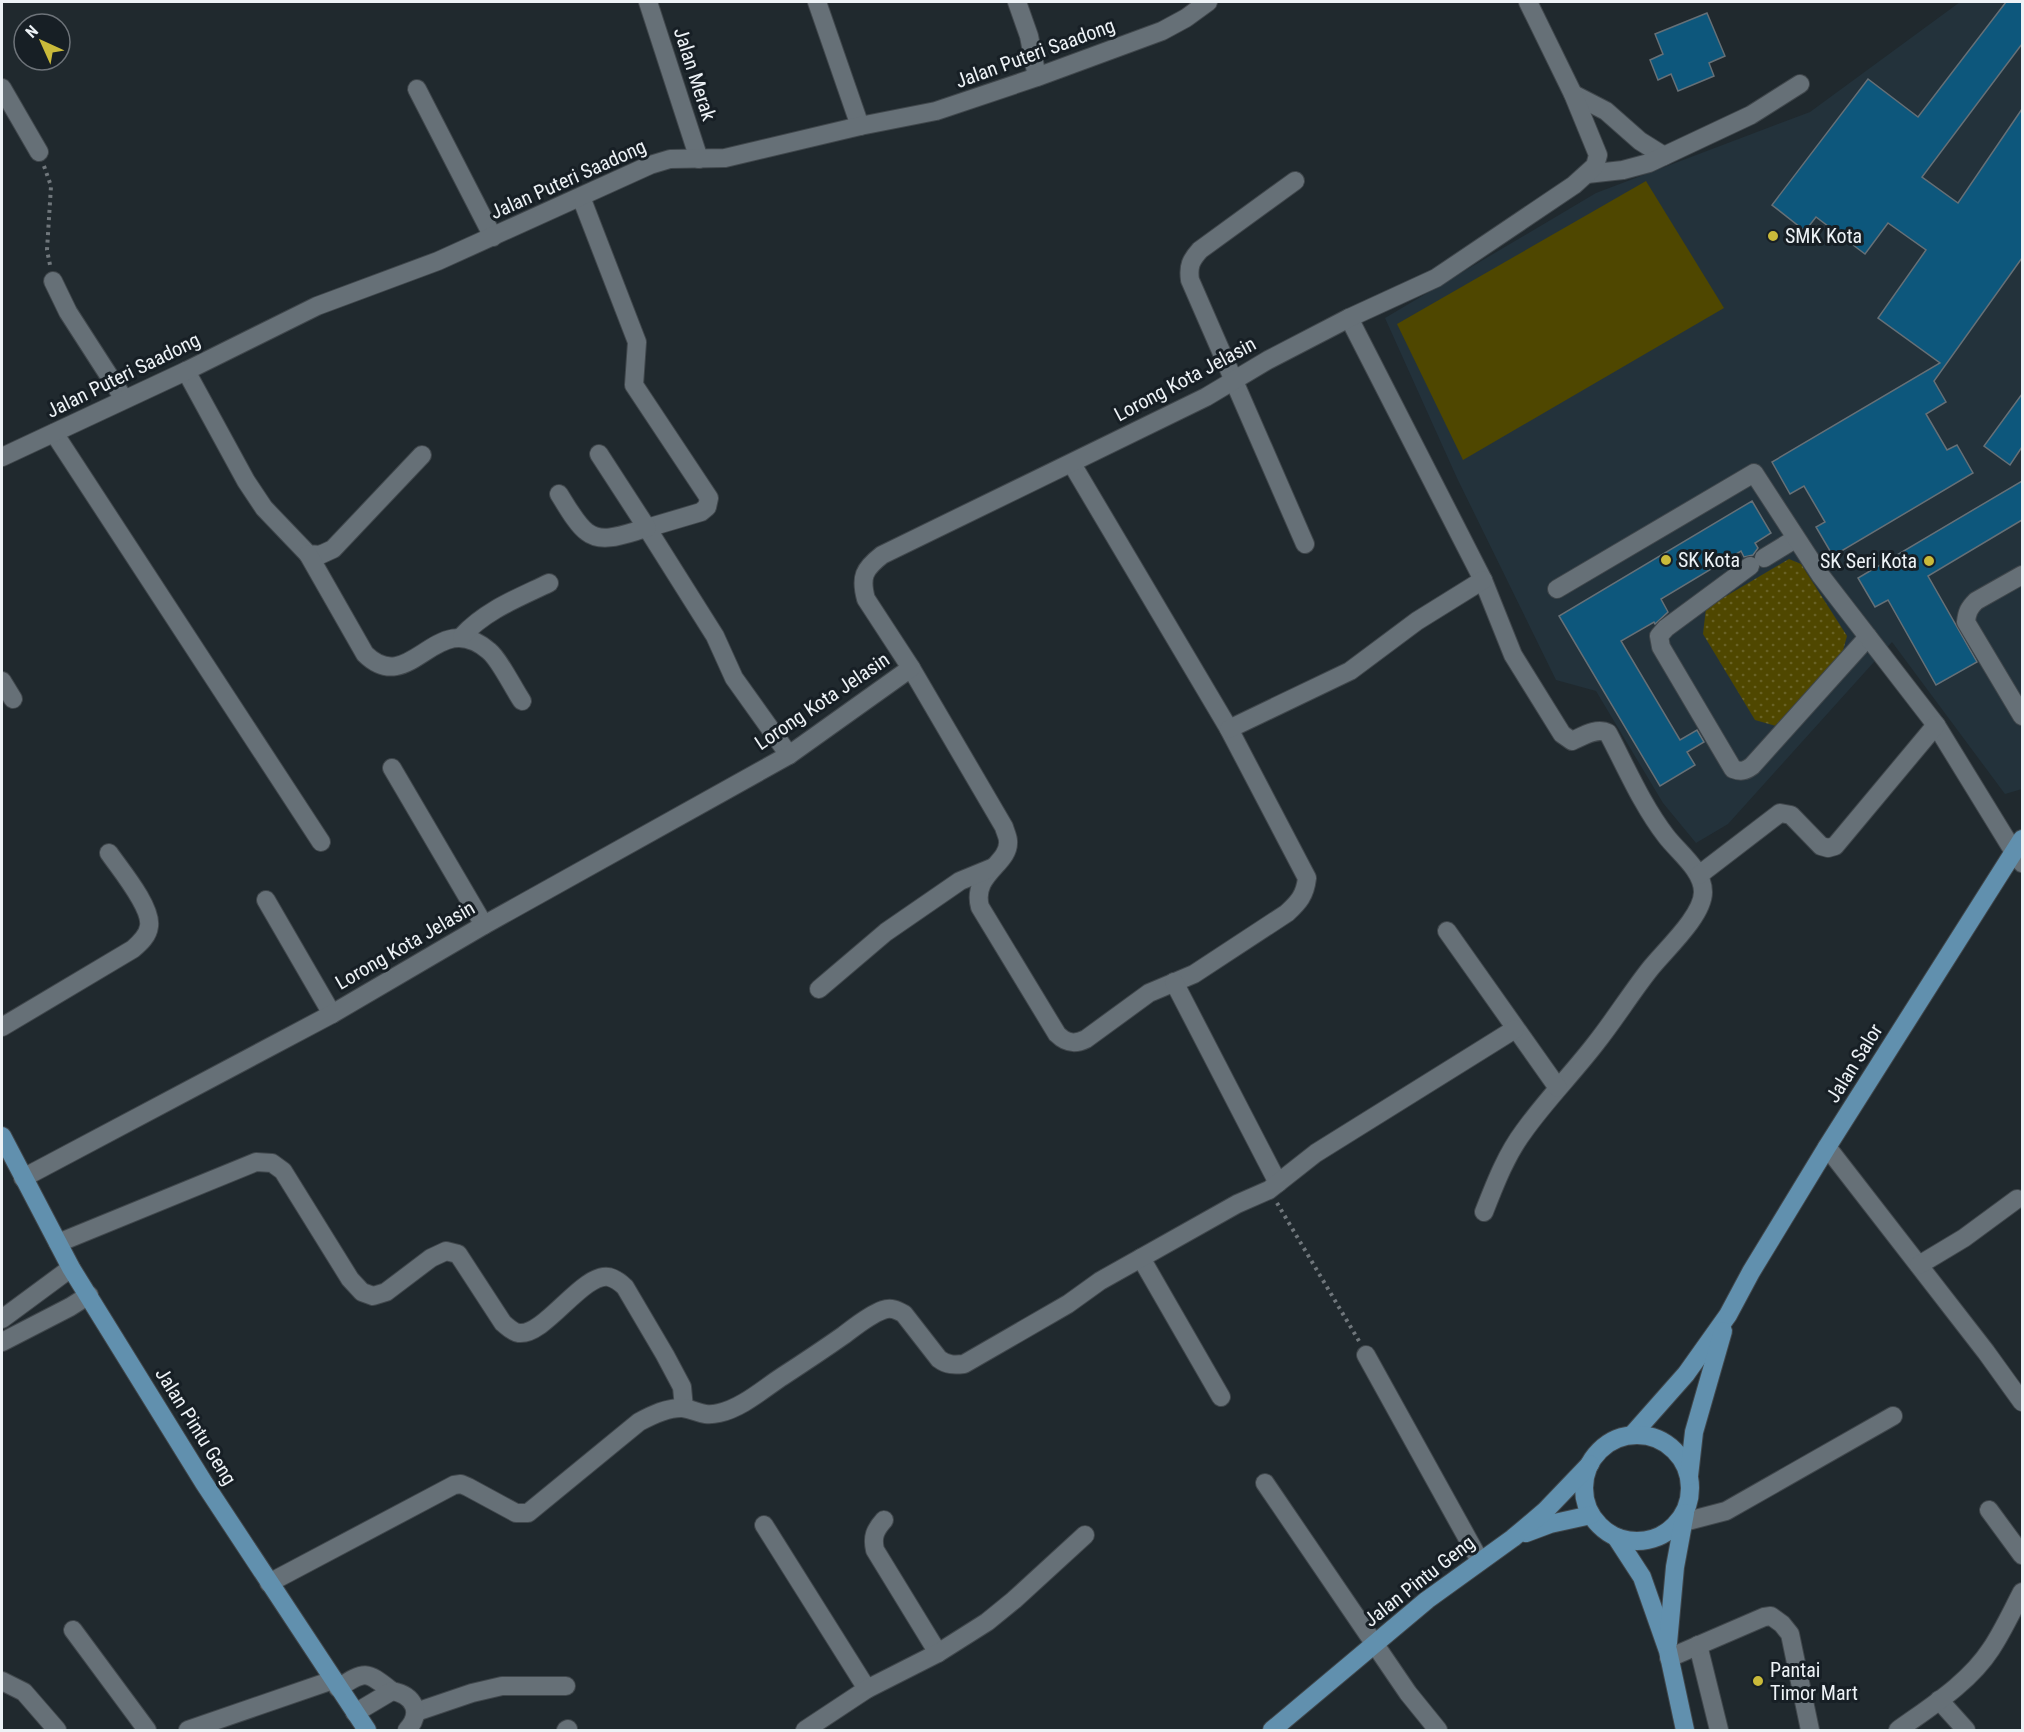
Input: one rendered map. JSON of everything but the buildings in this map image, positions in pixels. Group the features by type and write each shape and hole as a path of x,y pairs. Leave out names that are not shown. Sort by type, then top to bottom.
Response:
{"main road":[{"name":"Jalan Salor","path":"1632,1435 1686,1374 1728,1315 1751,1272 1827,1147 2020,851"},
{"name":"Jalan Pintu Geng","path":"2,1136 71,1268 204,1483 367,1731"},
{"name":"Jalan Salor","path":"1689,1476 1694,1432 1728,1315"},
{"path":"1668,1654 1675,1567 1690,1492 1689,1476 1683,1461 1662,1441 1648,1436 1632,1435 1615,1440 1600,1450 1590,1464 1584,1481 1585,1498 1591,1515 1601,1528 1616,1537 1633,1541 1649,1540 1665,1534 1685,1515"},
{"name":"Jalan Pintu Geng","path":"1272,1731 1427,1600 1512,1538 1553,1503 1590,1464"},
{"path":"1512,1538 1550,1524 1591,1515"},
{"path":"1616,1537 1642,1577 1668,1654 1684,1731"}],"street":[{"name":"Jalan Merak","path":"648,2 699,159"},
{"path":"817,2 860,126"},
{"path":"1017,2 1029,36 1037,77"},
{"name":"Jalan Puteri Saadong","path":"2,457 186,371 317,306 438,261 650,165 670,159 725,158 860,126 936,111 1162,31 1186,18 1208,2"},
{"path":"1528,2 1573,94 1598,155 1595,166 1587,174"},
{"path":"1587,174 1623,170 1649,163 1751,115 1800,84"},
{"path":"2,88 39,152"},
{"path":"417,89 493,237"},
{"path":"1573,94 1606,111 1640,141 1664,156"},
{"name":"Lorong Kota Jelasin","path":"23,1178 332,1014 789,755 911,668 867,599 863,586 864,574 872,562 882,555 1206,397 1268,360 1349,318 1436,279 1575,185 1587,174"},
{"path":"1295,181 1200,250 1192,258 1189,268 1190,279 1305,544"},
{"path":"559,494 588,533 601,538 615,537 701,512 707,507 709,498 634,385 637,342 581,197"},
{"path":"53,281 68,312 124,399"},
{"path":"1349,318 1483,580 1512,655 1562,734 1572,741 1597,731 1603,730 1608,733 1646,805 1665,835 1699,875 1703,891 1699,908 1651,967 1597,1043 1522,1133 1504,1165 1484,1212"},
{"path":"186,371 246,481 264,508 308,554 365,654 374,663 399,666 448,638 462,636 490,652 522,701"},
{"path":"54,433 321,842"},
{"path":"599,454 715,636 734,678 789,755"},
{"path":"308,554 320,555 333,549 423,455"},
{"path":"911,668 1004,827 1008,841 1007,848 981,884 976,895 980,907 1062,1040 1078,1043 1086,1039 1149,993 1194,974 1287,913 1301,900 1306,890 1307,878 1229,729 1072,464"},
{"path":"1557,589 1754,473 1821,576 1936,725 2020,851"},
{"path":"1795,539 1757,562 1666,628 1659,636 1660,647 1734,769 1740,771 1752,766 1868,637"},
{"path":"2022,575 1970,607 1966,622 2022,716"},
{"path":"1229,729 1350,672 1417,621 1483,580"},
{"path":"462,636 498,608 549,583"},
{"path":"2,681 13,699"},
{"path":"1699,875 1780,813 1791,815 1821,846 1828,848 1835,846 1936,725"},
{"path":"392,768 484,926"},
{"path":"2,1027 133,949 145,938 149,926 147,912 109,853"},
{"path":"819,989 886,932 960,881 995,866"},
{"path":"266,900 332,1014"},
{"path":"1447,931 1558,1088"},
{"path":"1174,982 1273,1186"},
{"path":"269,1583 454,1485 461,1484 468,1487 516,1513 528,1513 649,1416 684,1408 697,1413 709,1414 736,1407 873,1314 885,1309 897,1309 904,1314 939,1359 946,1364 964,1364 1068,1304 1100,1281 1273,1186 1316,1153 1515,1029"},
{"path":"1827,1147 2022,1402"},
{"path":"58,1243 256,1162 272,1163 283,1170 350,1279 362,1292 372,1296 386,1292 431,1258 446,1251 458,1254 503,1323 512,1331 520,1334 537,1327 599,1278 608,1277 616,1280 625,1287 682,1387 684,1408"},
{"path":"1919,1265 1964,1238 2017,1199"},
{"path":"1140,1258 1221,1397"},
{"path":"2,1318 71,1268"},
{"path":"2,1342 89,1295"},
{"path":"1366,1355 1480,1561"},
{"path":"1685,1515 1726,1511 1893,1416"},
{"path":"1265,1483 1408,1694 1438,1731"},
{"path":"1989,1509 2022,1555"},
{"path":"884,1520 876,1529 873,1540 875,1550 938,1653"},
{"path":"764,1525 867,1689"},
{"path":"805,1731 867,1689 938,1653 987,1622 1085,1535"},
{"path":"1898,1731 1969,1675 1990,1651 2022,1592"},
{"path":"1668,1654 1698,1646 1764,1617 1771,1616 1777,1619 1790,1634 1810,1731"},
{"path":"73,1630 147,1731"},
{"path":"1698,1646 1719,1731"},
{"path":"188,1731 363,1674 371,1675 392,1691 403,1693 411,1700 416,1712 413,1724 407,1731"},
{"path":"2,1681 24,1692 57,1731"},
{"path":"416,1712 472,1693 502,1686 566,1686"},
{"path":"355,1713 392,1691"},
{"path":"1940,1700 1965,1731"}],"path":[{"path":"39,152 51,186 47,250 53,281"},
{"path":"1273,1186 1366,1355"}],"shaded area":[{"path":"1960,2 2022,2 2022,789 2005,794 1892,642 1728,824 1696,843 1663,803 1596,691 1556,680 1457,478 1385,318 1596,193 1810,112"},
{"path":"1646,181 1724,308 1463,460 1397,324"},
{"path":"1789,559 1801,564 1847,636 1842,654 1776,726 1755,720 1703,634 1706,608"}],"place":[{"name":"SMK Kota","path":"1773,236"},
{"name":"SK Kota","path":"1666,560"},
{"name":"SK Seri Kota","path":"1929,561"},
{"name":"Pantai Timor Mart","path":"1758,1681"}]}
